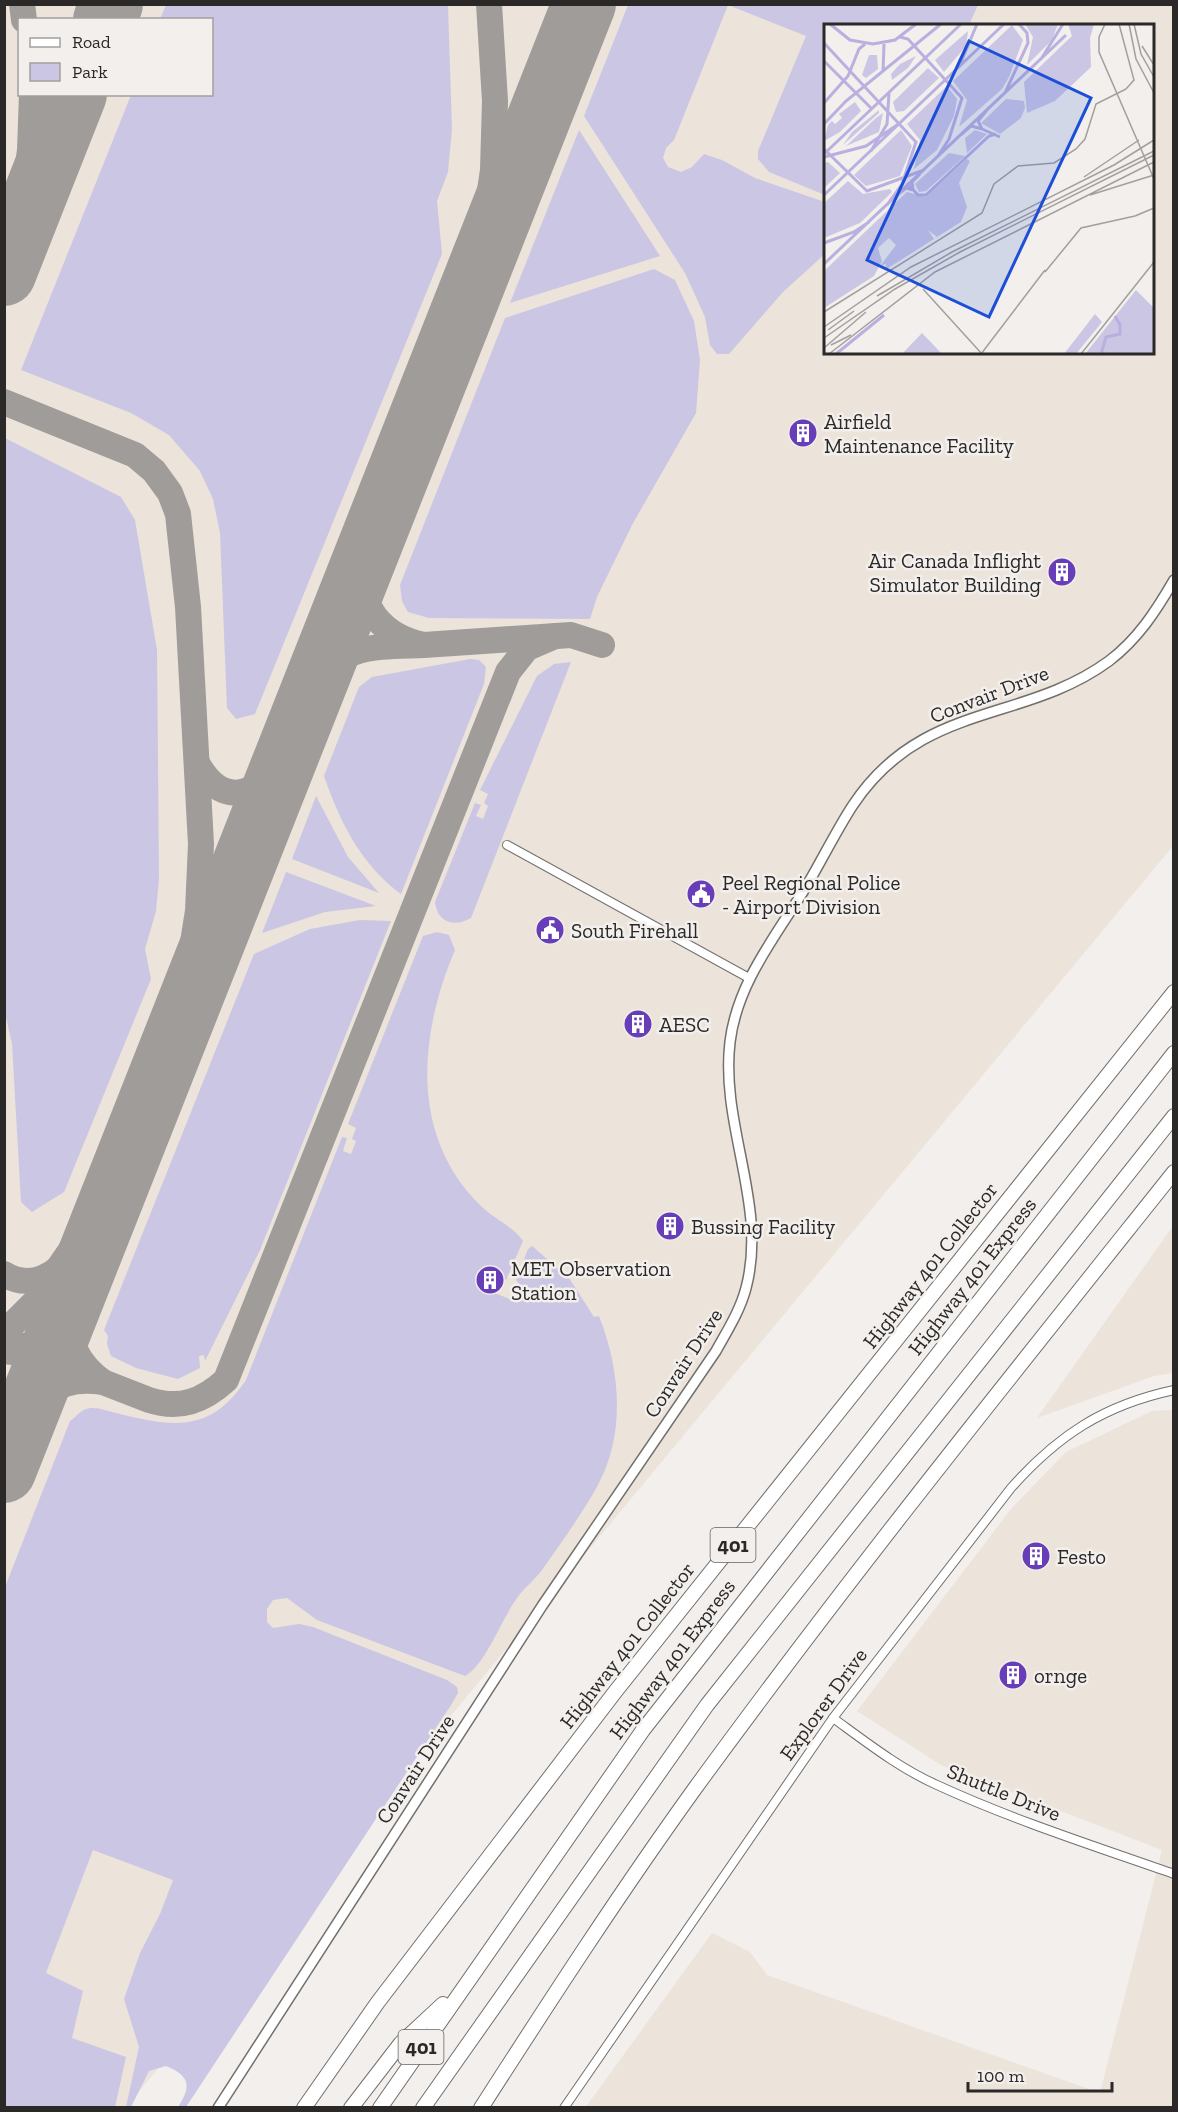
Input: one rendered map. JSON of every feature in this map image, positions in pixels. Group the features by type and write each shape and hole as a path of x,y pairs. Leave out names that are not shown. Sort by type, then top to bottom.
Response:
{"highway":[{"name":"Highway 401 Collector","path":"304,2108 378,2002 615,1692 1173,992"},
{"name":"Highway 401 Express","path":"380,2108 462,1986 643,1730 1173,1053"},
{"name":"401","path":"423,2108 707,1705 1173,1116"},
{"path":"481,2108 582,1950 695,1788 808,1636 1173,1172"},
{"path":"351,2108 401,2043 462,1986"}],"street":[{"name":"Convair Drive","path":"218,2108 542,1606 716,1351 738,1312 751,1266 753,1234 748,1192 729,1093 730,1039 749,978 853,805 882,770 933,733 1058,688 1107,662 1139,634 1157,609 1173,580"},
{"path":"507,845 749,978"},
{"name":"Explorer Drive","path":"564,2108 833,1718 971,1539 1038,1458 1066,1434 1093,1418 1129,1402 1173,1390"},
{"name":"Shuttle Drive","path":"833,1718 887,1757 936,1785 1066,1836 1173,1874"}],"shaded area":[{"path":"5,5 1173,5 1173,846 126,2107 5,2108"},
{"path":"1173,1226 1173,1373 1154,1376 1037,1418"},
{"path":"1173,1410 1173,2107 585,2108 712,1933 750,1952 767,1975 1100,2093 1162,1850 941,1765 857,1711 1011,1509 1066,1452 1152,1411"}],"green space":[{"path":"166,5 448,5 452,129 448,172 437,201 442,254 255,714 236,719 227,708 220,533 213,499 200,471 169,435 131,413 21,370 131,96 213,96 213,18 160,18"},
{"path":"628,5 728,5 674,140 666,148 663,158 668,167 681,172 692,167 704,154 722,160 755,178 824,202 824,255 783,292 729,354 717,354 710,345 705,317 685,273 584,116"},
{"path":"728,5 978,5 969,24 824,24 824,195 769,172 758,159 758,151 806,36"},
{"path":"579,130 660,256 510,303"},
{"path":"654,269 675,280 694,321 700,360 696,413 632,525 597,597 590,619 429,618 408,612 402,601 400,585 505,318"},
{"path":"5,438 121,497 135,520 157,650 159,878 156,911 145,949 151,979 64,1192 32,1212 21,1202 12,1044 4,1008"},
{"path":"470,659 479,660 486,667 484,684 401,894 374,870 363,856 337,810 324,776 359,687 372,677"},
{"path":"571,662 471,918 458,923 447,921 439,914 435,902 475,803 481,805 476,816 483,819 488,806 484,803 488,794 480,790 537,676 554,664"},
{"path":"316,796 348,857 379,893 292,859"},
{"path":"286,872 376,906 325,912 262,933"},
{"path":"360,920 391,921 260,1250 205,1361 204,1355 199,1356 200,1368 178,1379 136,1368 111,1356 107,1344 108,1336 104,1330 254,954 310,929"},
{"path":"437,932 449,935 455,950 434,1016 428,1050 428,1084 432,1117 442,1148 458,1178 481,1206 514,1231 523,1241 506,1280 484,1272 479,1282 497,1294 518,1302 523,1288 516,1280 528,1249 532,1246 569,1278 594,1317 599,1316 612,1357 617,1401 613,1444 607,1465 598,1485 571,1528 542,1570 518,1597 486,1653 465,1676 317,1620 287,1598 273,1600 267,1609 267,1622 273,1628 299,1624 313,1627 447,1680 457,1687 458,1693 186,2107 178,2107 187,2088 184,2078 166,2066 149,2071 131,2107 126,2107 139,2047 124,1999 140,1953 160,1914 173,1880 93,1850 46,1973 83,1991 72,2038 126,2057 115,2107 5,2107 5,1587 70,1421 82,1411 92,1408 155,1421 188,1422 204,1418 218,1410 246,1380 342,1137 347,1138 343,1151 351,1154 356,1141 352,1139 356,1128 348,1124 423,936"}],"taxiway":[{"path":"22,4 24,18"},
{"path":"478,273 493,170 495,101 489,4"},
{"path":"19,237 30,150 32,96"},
{"path":"4,402 135,455 154,471 170,493 178,514 188,607 201,844 198,911 180,1024"},
{"path":"282,770 308,702 327,671 340,659 372,648 424,645 396,635 385,627 375,617 364,592 365,562 399,475"},
{"path":"424,645 571,635 602,645"},
{"path":"31,1354 160,1403 190,1402 209,1393 226,1380 508,672 527,648 555,636"},
{"path":"197,763 206,777 216,786 236,793 258,786 281,769"},
{"path":"4,1333 35,1302 118,1182"},
{"path":"4,1475 27,1421 47,1394 62,1385 80,1381 103,1382 84,1364 74,1346 70,1326 78,1284 105,1220"},
{"path":"4,1274 26,1281 40,1279 59,1268"},
{"path":"4,1351 31,1354 17,1344"}],"runway":[{"path":"106,18 111,4"},
{"path":"4,1471 584,4"},
{"path":"4,274 74,96"}],"place":[{"name":"Airfield Maintenance Facility","path":"803,433"},
{"name":"Air Canada Inflight Simulator Building","path":"1062,572"},
{"name":"Peel Regional Police - Airport Division","path":"701,894"},
{"name":"South Firehall","path":"550,930"},
{"name":"AESC","path":"638,1024"},
{"name":"Bussing Facility","path":"670,1226"},
{"name":"MET Observation Station","path":"490,1280"},
{"name":"Festo","path":"1036,1556"},
{"name":"ornge","path":"1013,1675"}]}
